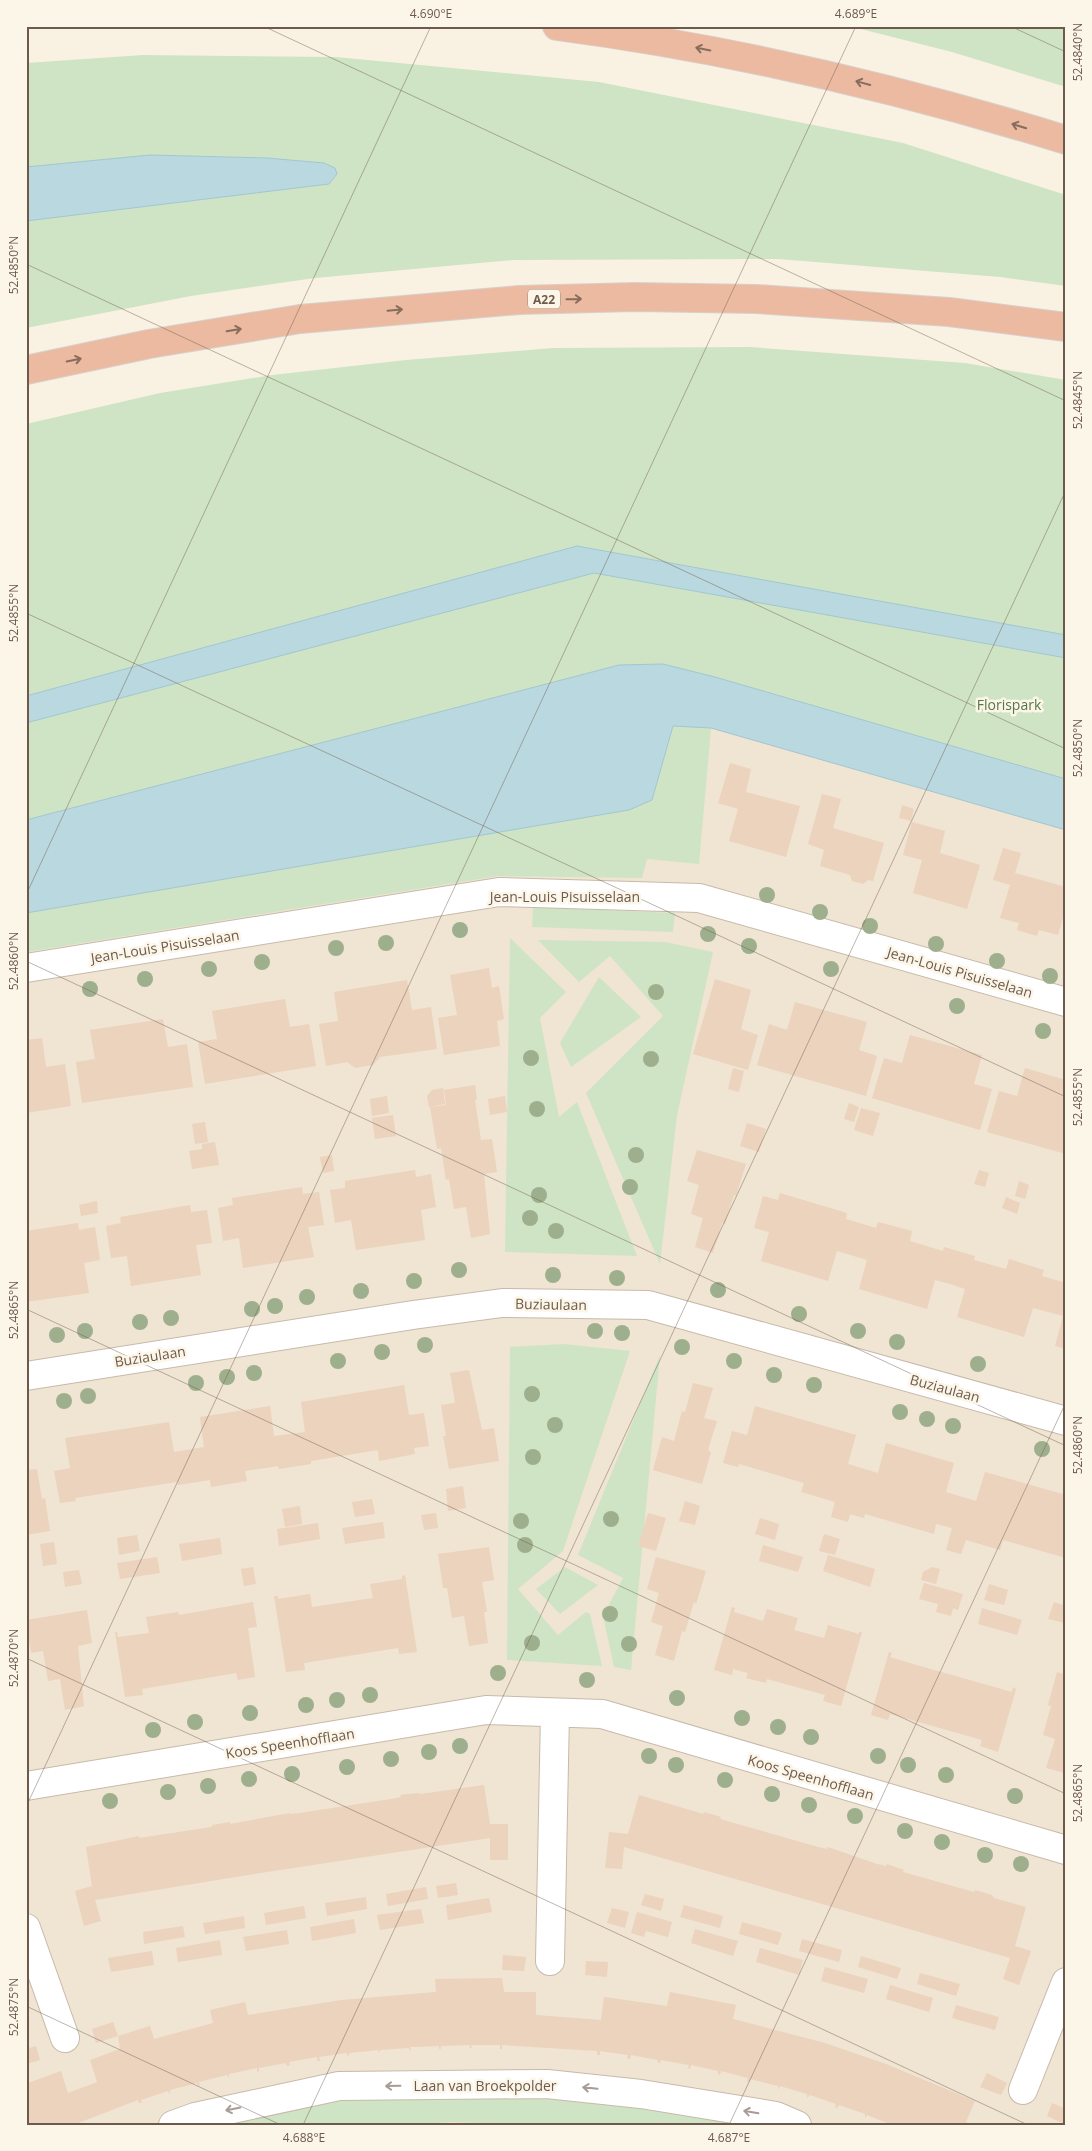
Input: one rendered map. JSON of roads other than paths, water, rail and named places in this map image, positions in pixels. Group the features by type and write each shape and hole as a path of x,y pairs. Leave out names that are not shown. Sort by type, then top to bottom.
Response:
{"highway":[{"path":"557,26 647,38 842,77 979,113 1066,140"},
{"name":"A22","path":"26,370 150,344 300,319 519,300 635,297 756,298 949,312 1066,327"}],"street":[{"name":"Jean-Louis Pisuisselaan","path":"26,968 499,892 699,898 1066,1002"},
{"name":"Buziaulaan","path":"26,1376 413,1315 502,1303 648,1305 1066,1421"},
{"name":"Koos Speenhofflaan","path":"26,1786 486,1710 602,1714 1066,1850"},
{"path":"550,1961 555,1713"},
{"path":"26,1928 66,2038"},
{"path":"1023,2090 1066,1982"},
{"name":"Laan van Broekpolder","path":"173,2125 194,2117 339,2086 547,2084 661,2097 776,2116 797,2125"}],"water":[{"path":"150,155 267,158 324,163 335,168 337,174 329,184 26,221 26,167"},
{"path":"577,546 1066,635 1066,658 594,573 26,723 26,696"},
{"path":"663,664 715,677 1066,779 1066,830 711,728 673,726 652,800 629,810 26,913 26,820 619,665"}],"park label":[{"name":"Florispark","path":"1009,704"}]}
